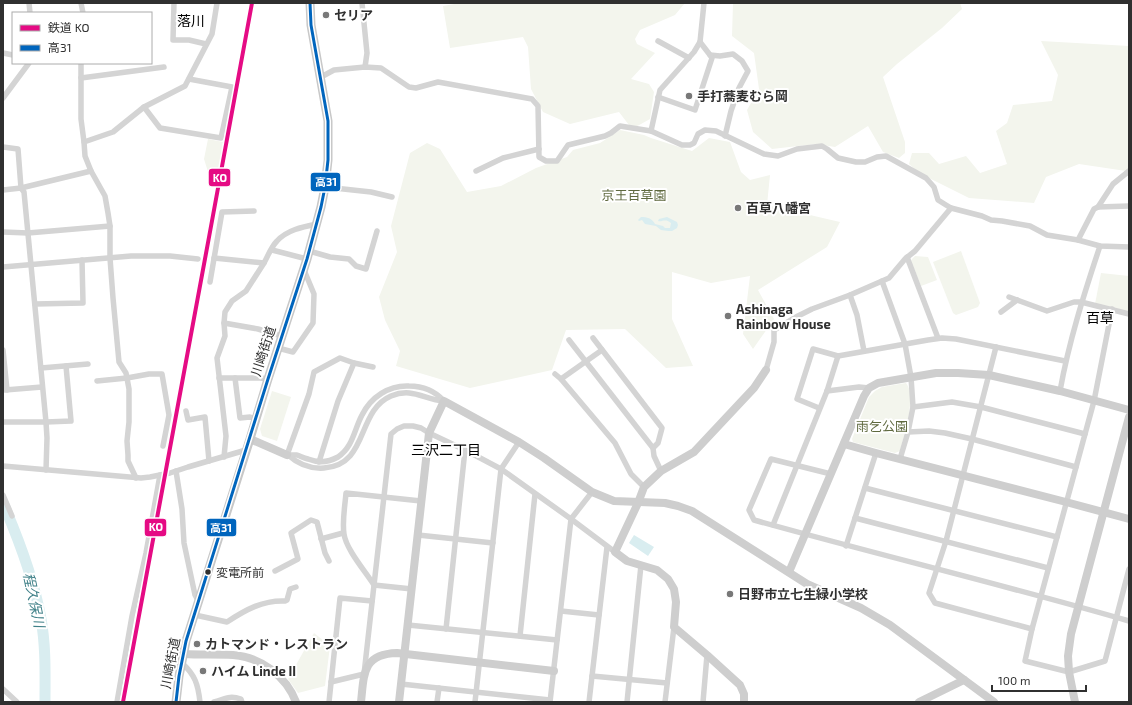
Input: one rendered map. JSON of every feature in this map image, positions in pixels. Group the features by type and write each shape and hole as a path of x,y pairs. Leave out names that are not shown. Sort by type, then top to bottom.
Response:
{"main road":[{"name":"川崎街道","path":"176,702 186,641 308,255 317,224 325,187 328,160 328,121 311,25 310,3"}],"street":[{"path":"174,3 173,40 189,40 206,44"},
{"path":"84,142 113,132 144,107 185,86 212,34 217,3"},
{"path":"362,3 367,53 365,67"},
{"path":"651,131 660,90 694,52 700,42 704,3"},
{"path":"658,41 689,58"},
{"path":"658,98 695,110 712,58 700,42"},
{"path":"710,55 720,56 734,54 742,60 748,71 739,88 731,111 725,136"},
{"path":"3,98 28,64"},
{"path":"81,64 81,119 85,156 91,171 105,196 110,226 110,258 119,362 126,373 129,389 128,461 136,478"},
{"path":"81,78 164,67"},
{"path":"321,77 334,70 365,67 381,68 409,87 416,88 438,82 532,99 538,106 539,157 546,161 557,161 568,145 605,136 620,126 651,131 682,145 690,145 694,143 698,134 705,130 716,131 771,156 778,156 797,149 822,146 838,158 856,162 865,162 877,157 886,156 926,178 934,187 938,200 951,208 982,216 991,220 1030,226 1047,235 1078,240 1100,246 1129,247"},
{"path":"144,107 160,128 221,138 232,87 189,79"},
{"path":"3,147 18,149 21,188 24,192 46,422 46,470"},
{"path":"476,171 503,158 539,149"},
{"path":"3,190 21,188 91,171"},
{"path":"1078,240 1094,209 1098,207 1113,184 1129,171"},
{"path":"325,187 371,192 392,197"},
{"path":"1098,207 1129,206"},
{"path":"615,552 644,487 661,471 694,452 754,388 766,370 774,342 774,330 812,309 850,295 888,278 907,257 915,251 951,208"},
{"path":"210,282 222,212 254,211"},
{"path":"224,456 226,436 217,358 225,336 225,312 232,301 246,291 276,242 288,233 299,228 317,224"},
{"path":"3,232 28,233 110,226"},
{"path":"272,250 350,259 356,266 366,269 377,231"},
{"path":"1060,391 1065,361 1081,302 1100,246"},
{"path":"3,267 131,256 198,258"},
{"path":"907,257 938,338"},
{"path":"214,258 264,263"},
{"path":"35,304 83,303 82,260"},
{"path":"278,348 293,352 313,323 314,294 303,269"},
{"path":"882,281 905,344 911,377 913,407 908,432 900,459"},
{"path":"850,295 857,315 864,351"},
{"path":"1009,297 1047,310 1081,302 1129,314"},
{"path":"1001,312 1018,300"},
{"path":"1112,309 1094,401 1048,568 1025,661 1069,672 1105,661 1116,617 1127,586 1129,569"},
{"path":"224,322 282,336"},
{"path":"593,338 662,428 658,442 653,448"},
{"path":"819,408 797,399 813,349 838,356 938,338 956,339 1065,361"},
{"path":"569,340 653,448 654,456 661,471"},
{"path":"996,347 946,541 929,593 935,603 1032,629"},
{"path":"3,350 5,390 42,387"},
{"path":"561,379 602,350"},
{"path":"772,525 827,391 838,356"},
{"path":"287,455 314,372 340,358 373,367"},
{"path":"319,462 338,401 354,363"},
{"path":"41,368 88,364"},
{"path":"3,422 71,421 66,366"},
{"path":"789,572 864,396 869,388 878,383 936,373 989,375 1060,391 1129,410"},
{"path":"97,381 150,374 162,374 169,416 163,446"},
{"path":"555,374 561,379 615,443 631,474 644,487"},
{"path":"219,378 268,379"},
{"path":"235,378 240,418 250,417 256,419"},
{"path":"287,455 297,455 319,462 328,461 337,457 345,451 350,444 362,415 369,404 380,394 390,389 402,386 425,388 438,394 444,402"},
{"path":"827,391 859,387 869,388"},
{"path":"250,439 287,455 295,462 318,468 328,468 339,464 349,457 356,449 369,418 375,408 383,400 402,393 413,393 435,401 444,402 519,442 592,492 614,501 665,503 692,511 807,584 861,608 890,625 994,702"},
{"path":"399,702 429,433 444,402"},
{"path":"913,407 952,402 981,407 1085,434"},
{"path":"186,411 188,420 205,417 209,461"},
{"path":"1075,702 1069,672 1068,656 1071,634 1129,417"},
{"path":"361,702 391,434 404,426 421,428 501,469 627,561 657,570 668,579 674,589 676,602 665,702"},
{"path":"908,432 929,431 945,433 1076,467"},
{"path":"475,702 501,469 519,442"},
{"path":"844,444 1129,519"},
{"path":"3,466 136,478 150,477 176,471 246,450"},
{"path":"446,629 465,450"},
{"path":"846,546 876,453"},
{"path":"831,474 771,459 749,510 754,520 1129,621"},
{"path":"176,471 182,509 184,543 194,595 199,602"},
{"path":"117,702 132,616 146,553 160,475"},
{"path":"865,488 1057,537"},
{"path":"401,684 476,692 513,699 550,701 571,519 592,492"},
{"path":"412,589 374,584 347,545 343,533 346,493 422,501"},
{"path":"520,636 535,494"},
{"path":"3,495 12,516"},
{"path":"855,518 1048,568"},
{"path":"275,571 298,559 291,533 311,520 317,522 324,553 329,561"},
{"path":"321,539 343,533"},
{"path":"418,534 493,543"},
{"path":"589,702 607,547"},
{"path":"627,702 641,565"},
{"path":"195,615 228,622 244,611 253,607 274,601 287,600 290,589 296,587"},
{"path":"329,702 340,598 372,601"},
{"path":"561,611 599,615"},
{"path":"408,625 557,640"},
{"path":"674,627 740,685 744,694 744,702"},
{"path":"331,682 364,674 369,665 376,658 386,654 397,653 554,671"},
{"path":"200,702 197,682 187,668 183,658 233,655 249,658 265,665 278,676 293,694 296,702"},
{"path":"703,702 707,655"},
{"path":"592,676 667,683"},
{"path":"919,702 964,680"},
{"path":"437,702 439,688"},
{"path":"3,689 17,702"},
{"path":"214,702 234,696 241,699 242,702"}],"green space":[{"path":"460,3 685,3 675,15 640,30 635,39 637,44 655,53 631,79 649,84 654,92 650,119 632,129 619,112 570,124 543,112 531,89 528,47 523,37 450,48 443,6"},
{"path":"733,3 960,3 962,9 942,28 883,77 905,142 905,153 899,158 883,152 868,126 835,147 816,144 772,149 753,132 747,110 759,89 754,53 732,36"},
{"path":"1041,41 1129,46 1129,169 1126,171 1079,164 1046,177 1034,203 969,198 919,173 909,164 912,153 929,153 939,164 966,156 980,173 1007,164 996,131 1007,123 1013,105 1052,101 1058,75"},
{"name":"京王百草園","path":"620,130 644,135 692,151 709,138 730,142 741,172 750,180 770,175 767,205 840,222 827,247 758,290 774,319 753,349 743,334 750,276 711,283 672,272 672,319 693,366 666,368 625,329 566,330 552,370 470,388 396,366 400,351 385,320 379,297 397,252 391,226 410,153 427,143 440,149 467,192 501,186 536,168 567,157 573,150 600,143"},
{"path":"208,139 223,142 218,175 209,175 204,159"},
{"path":"961,251 980,303 978,307 956,315 953,313 933,262"},
{"path":"915,256 928,257 937,280 921,286 911,261"},
{"path":"1101,273 1129,276 1129,312 1095,304"},
{"name":"雨乞公園","path":"906,383 909,389 910,406 907,426 900,451 895,453 853,442 852,439 869,397 882,387"},
{"path":"272,391 291,397 277,441 262,436 260,429"},
{"path":"314,633 330,646 325,686 298,693 288,679"}],"shaded area":[{"path":"641,217 649,218 655,224 665,228 670,228 671,223 666,220 658,221 659,219 667,217 677,222 678,225 677,228 672,231 661,230 656,226 645,224 642,220 639,221 638,220"},
{"path":"634,535 654,547 648,556 629,543"}],"waterway":[{"name":"程久保川","path":"3,503 15,531 38,604 44,640 45,702"}],"rail line":[{"name":"KO","path":"123,702 252,3"}],"transit line":[{"name":"高31","path":"176,702 179,676 186,641 307,259 325,187 328,160 328,121 311,25 310,3"}],"place":[{"name":"セリア","path":"326,15"},
{"name":"手打蕎麦むら岡","path":"689,96"},
{"name":"百草八幡宮","path":"738,208"},
{"name":"Ashinaga Rainbow House","path":"728,316"},
{"name":"変電所前","path":"208,572"},
{"name":"日野市立七生緑小学校","path":"730,594"},
{"name":"カトマンド・レストラン","path":"197,644"},
{"name":"ハイム Linde II","path":"203,671"}],"district":[{"name":"落川","path":"191,21"},
{"name":"百草","path":"1100,318"},
{"name":"三沢二丁目","path":"446,450"}]}
